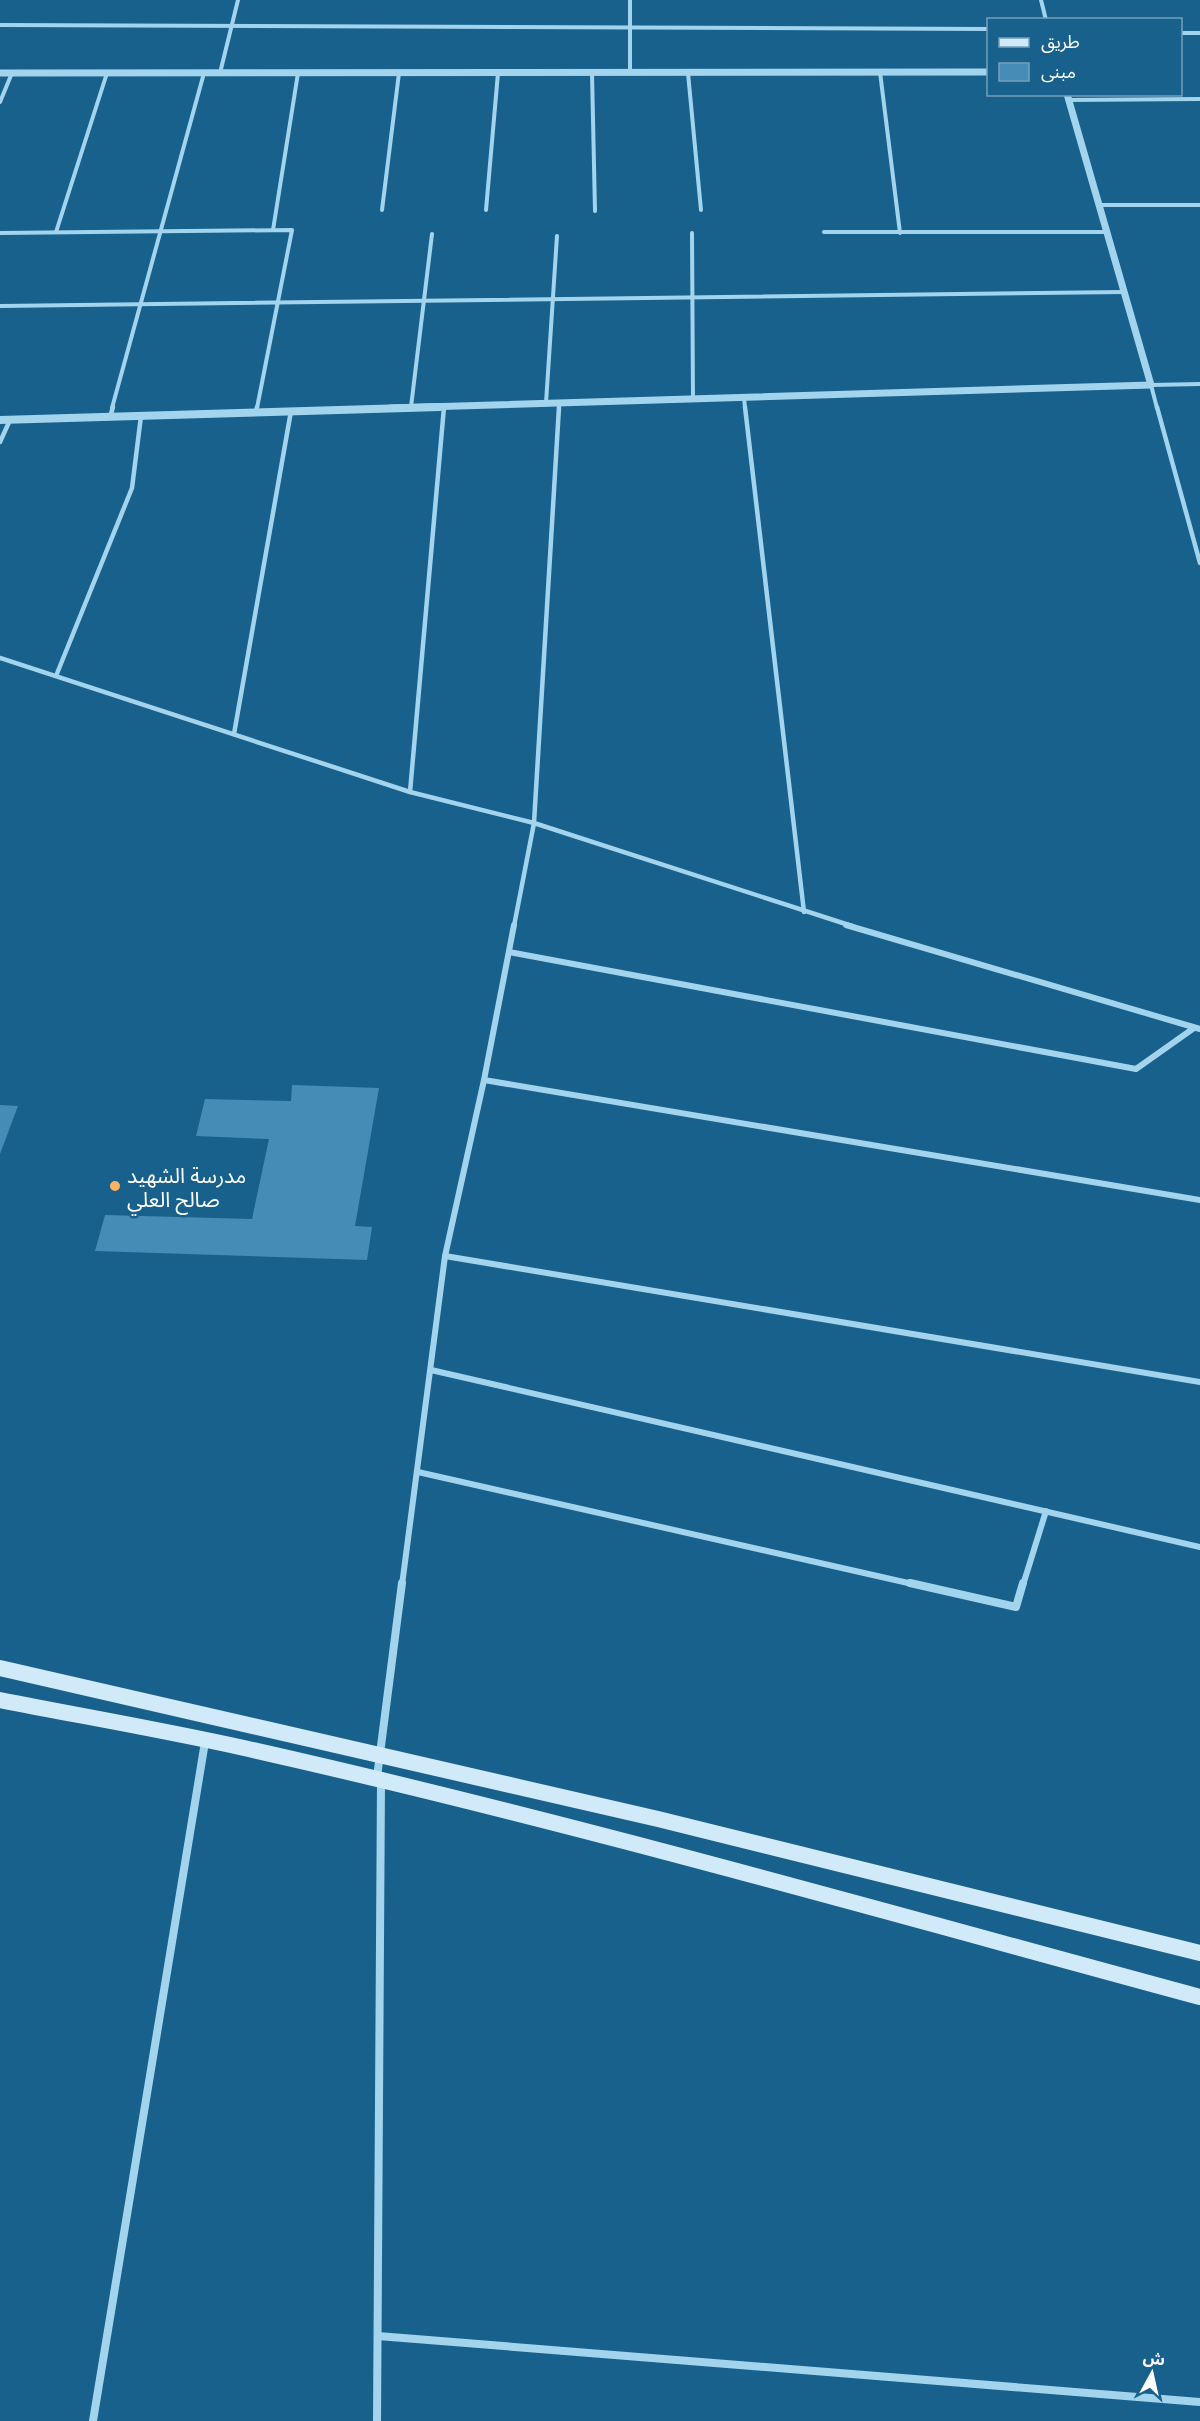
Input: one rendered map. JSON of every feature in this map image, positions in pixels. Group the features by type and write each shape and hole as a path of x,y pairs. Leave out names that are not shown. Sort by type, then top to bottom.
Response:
{"main road":[{"path":"0,1668 658,1819 1200,1953"},
{"path":"0,1700 205,1741 379,1781 631,1844 1200,1997"}],"street":[{"path":"220,73 238,0"},
{"path":"630,0 630,73"},
{"path":"1041,0 1046,18"},
{"path":"0,25 987,29"},
{"path":"1182,33 1200,33"},
{"path":"880,72 900,232"},
{"path":"0,73 987,72"},
{"path":"0,102 12,73"},
{"path":"56,232 107,73"},
{"path":"110,417 204,73"},
{"path":"273,230 298,73"},
{"path":"382,210 399,73"},
{"path":"486,210 498,73"},
{"path":"592,73 595,211"},
{"path":"688,73 701,210"},
{"path":"1200,99 1067,97 1200,563"},
{"path":"1099,205 1200,205"},
{"path":"0,233 292,230 256,412"},
{"path":"824,232 1106,232"},
{"path":"692,233 693,399"},
{"path":"411,407 432,234"},
{"path":"546,403 557,236"},
{"path":"0,306 1124,292"},
{"path":"0,420 1200,384"},
{"path":"744,397 804,912"},
{"path":"377,2421 380,1756 445,1256 484,1080 534,823 559,403"},
{"path":"410,792 444,406"},
{"path":"234,734 291,411"},
{"path":"56,676 132,488 141,416"},
{"path":"0,442 10,420"},
{"path":"0,658 410,792 534,823 804,912 1197,1028"},
{"path":"509,952 1136,1069 1197,1028"},
{"path":"484,1080 1200,1200"},
{"path":"445,1256 1200,1382"},
{"path":"431,1370 1200,1547"},
{"path":"418,1472 1016,1607 1046,1511"},
{"path":"93,2421 205,1741"},
{"path":"378,2336 1200,2402"}],"building":[{"path":"292,1085 379,1088 355,1226 372,1227 367,1260 95,1251 105,1215 252,1219 269,1139 196,1136 205,1099 291,1101"},
{"path":"0,1105 18,1106 0,1154"}],"place":[{"name":"مدرسة الشهيد صالح العلي","path":"115,1186"}]}
